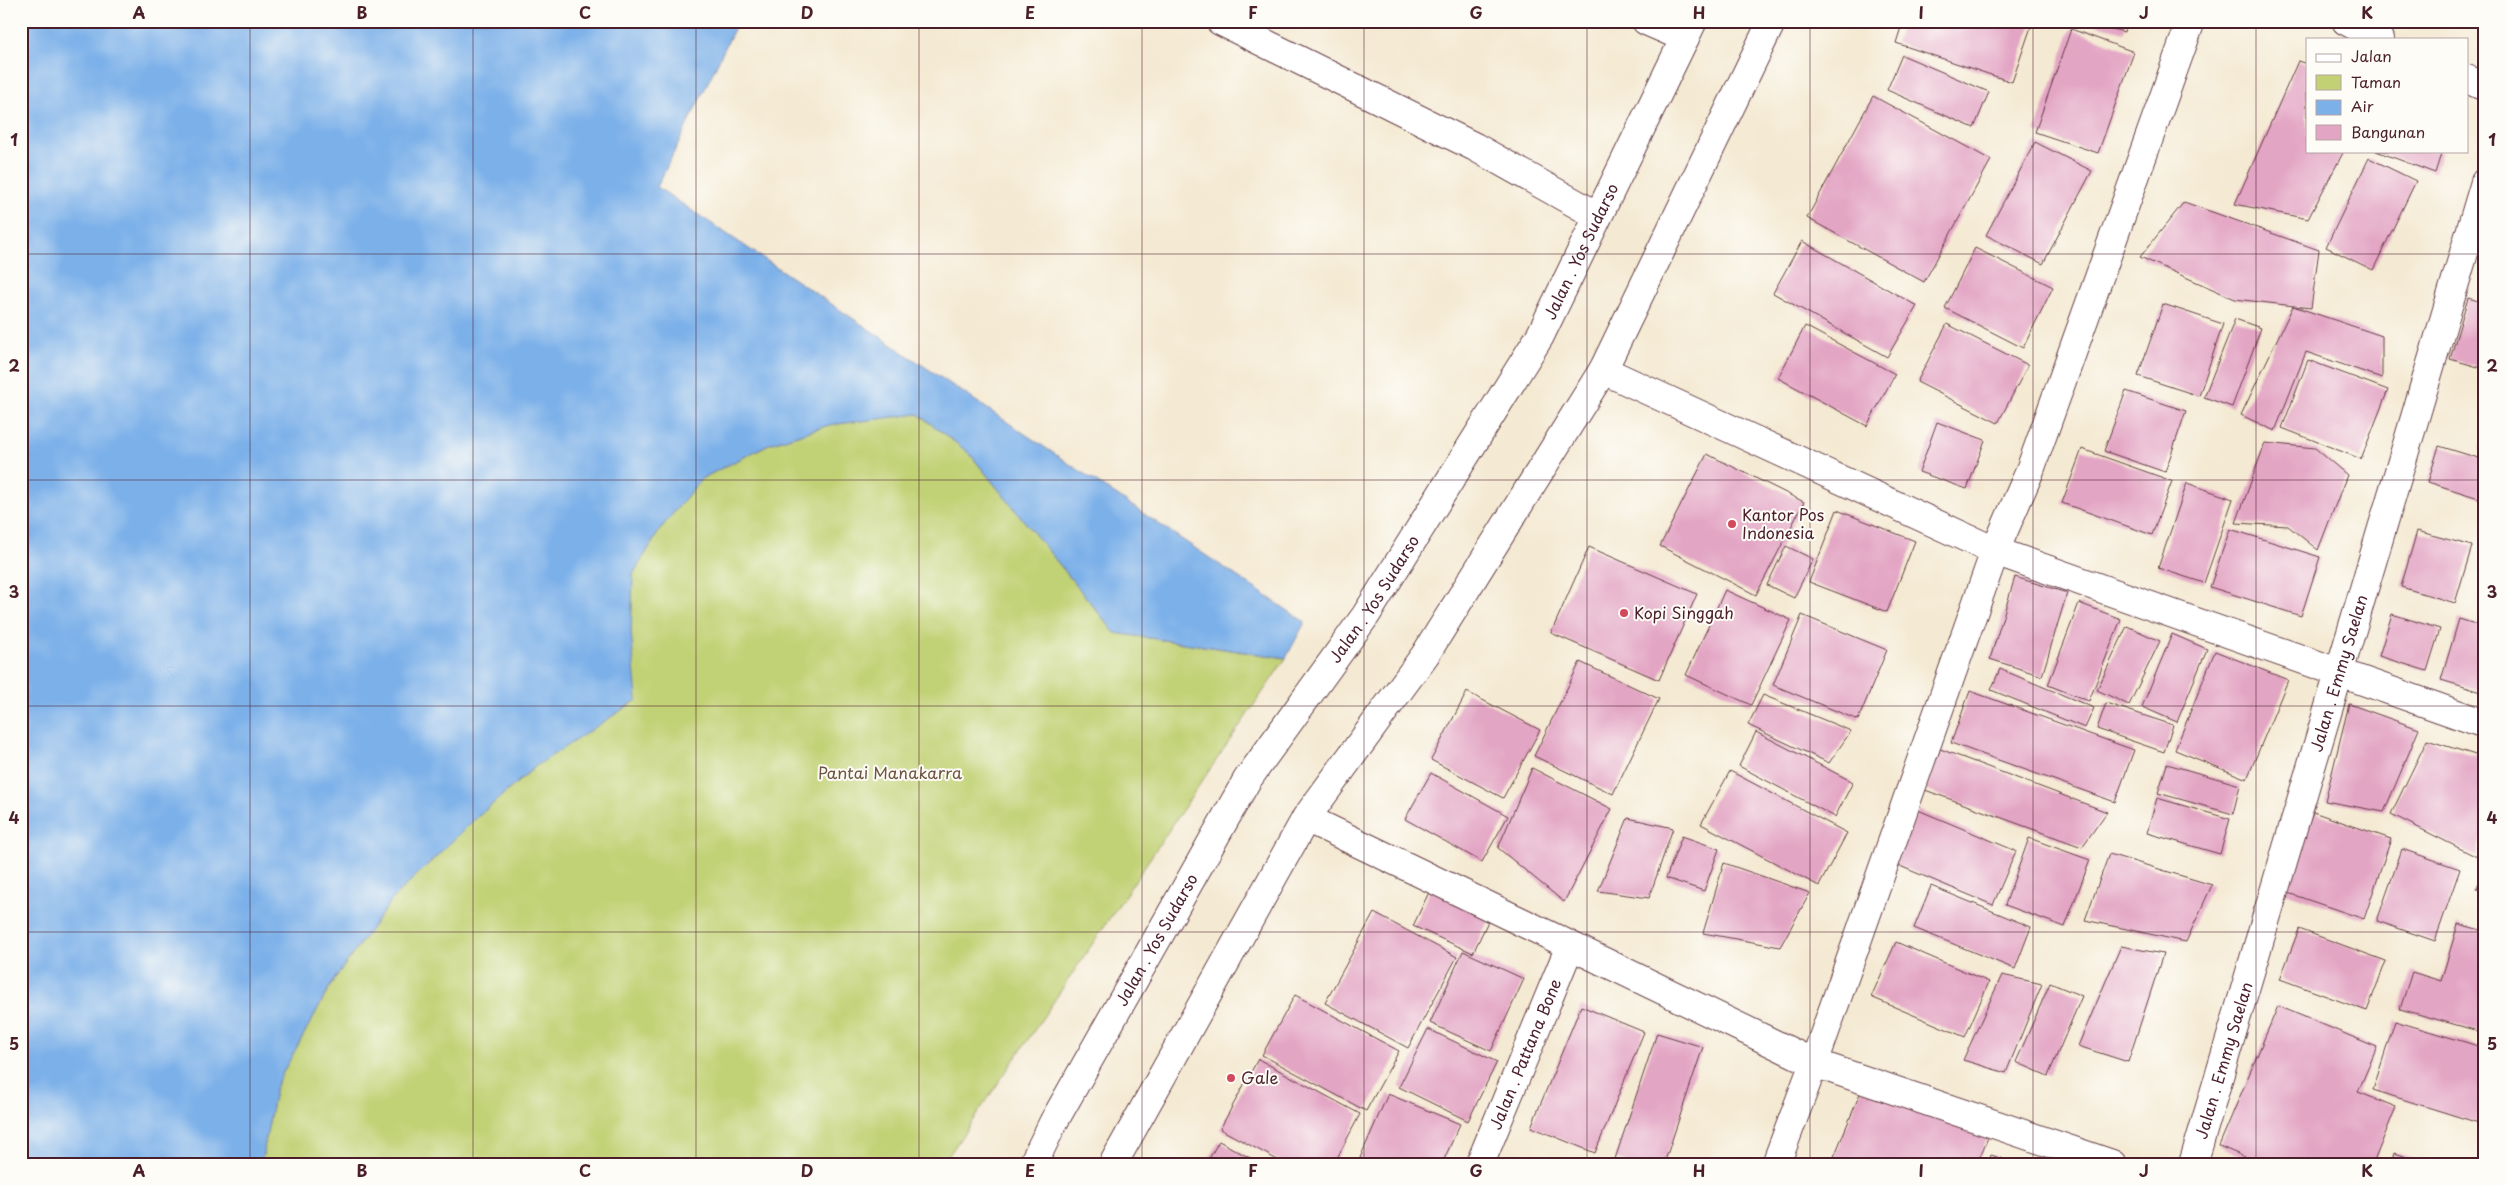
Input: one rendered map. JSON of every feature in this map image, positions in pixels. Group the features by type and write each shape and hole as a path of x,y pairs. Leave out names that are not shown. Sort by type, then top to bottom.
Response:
{"main road":[{"path":"1220,21 1475,147 1598,216"},
{"path":"1646,21 1689,30"},
{"path":"1113,1164 1306,818 1425,655 1603,370 1772,21"},
{"path":"1776,1164 1814,1063 1995,551 2029,473 2191,21"},
{"path":"2346,21 2378,38"},
{"name":"Jalan . Yos Sudarso","path":"1033,1164 1053,1123 1246,780 1366,616 1540,336 1689,30"},
{"path":"2468,79 2485,87"},
{"name":"Jalan . Emmy Saelan","path":"2193,1164 2485,182"},
{"path":"1603,370 1995,551 2485,724"},
{"path":"1306,818 1814,1063 2112,1164"},
{"name":"Jalan . Pattana Bone","path":"1480,1164 1570,946"}],"green space":[{"name":"Pantai Manakarra","path":"918,414 969,453 1115,633 1286,658 943,1164 261,1164 276,1085 333,981 394,897 474,820 536,766 631,631 633,574 661,528 701,479 769,444 829,425"}],"water":[{"path":"21,21 738,21 657,187 1305,622 1286,658 1115,633 969,453 918,414 829,425 769,444 701,479 661,528 633,574 631,631 637,700 536,766 474,820 394,897 333,981 276,1085 261,1164 21,1164"}],"building":[{"path":"1903,21 2033,21 2012,82 1896,43"},
{"path":"2081,21 2127,21 2124,32"},
{"path":"2071,29 2134,52 2098,153 2035,132"},
{"path":"1902,55 1989,92 1974,128 1887,90"},
{"path":"2298,61 2306,64 2306,152 2343,152 2308,219 2235,204"},
{"path":"1873,96 1991,160 1924,282 1807,218"},
{"path":"2035,142 2092,171 2043,264 1986,235"},
{"path":"2379,152 2442,152 2435,173"},
{"path":"2369,158 2416,181 2373,270 2326,247"},
{"path":"2184,202 2319,250 2311,308 2235,299 2140,257"},
{"path":"1802,241 1917,306 1887,357 1773,293"},
{"path":"1975,248 2053,287 2023,348 1945,308"},
{"path":"2468,298 2485,303 2485,369 2450,359"},
{"path":"2163,304 2223,324 2199,396 2138,376"},
{"path":"2293,306 2382,336 2382,378 2306,352 2275,431 2241,415"},
{"path":"2235,319 2261,328 2232,407 2204,397"},
{"path":"1947,324 2028,365 1998,423 1917,382"},
{"path":"1805,326 1895,374 1867,426 1778,378"},
{"path":"2308,360 2388,390 2361,459 2282,428"},
{"path":"2126,391 2186,411 2165,472 2104,451"},
{"path":"1937,422 1985,440 1967,489 1919,472"},
{"path":"2485,434 2485,452 2479,450"},
{"path":"2265,443 2315,448 2347,475 2318,550 2288,526 2236,523"},
{"path":"2439,446 2485,460 2485,500 2428,482"},
{"path":"2082,449 2172,481 2152,535 2062,503"},
{"name":"Kantor Pos Indonesia","path":"1707,454 1804,502 1756,595 1660,546"},
{"path":"2187,483 2233,499 2204,583 2158,568"},
{"path":"1837,510 1915,541 1887,612 1809,582"},
{"path":"2230,529 2320,557 2301,616 2210,587"},
{"path":"2417,531 2472,546 2455,603 2401,587"},
{"path":"1786,546 1813,559 1794,598 1767,585"},
{"name":"Kopi Singgah","path":"1589,547 1697,594 1659,680 1551,633"},
{"path":"2015,577 2067,593 2042,676 1990,659"},
{"path":"1725,590 1791,620 1751,705 1686,675"},
{"path":"2079,603 2121,619 2089,701 2048,685"},
{"path":"2392,614 2440,629 2427,671 2379,656"},
{"path":"1802,615 1887,650 1858,720 1773,685"},
{"path":"2459,619 2485,627 2485,693 2441,680"},
{"path":"2127,626 2160,641 2129,705 2097,690"},
{"path":"2172,634 2207,649 2177,722 2142,707"},
{"path":"2215,651 2288,680 2247,779 2175,750"},
{"path":"1580,662 1659,699 1613,794 1534,756"},
{"path":"2000,669 2094,708 2085,728 1991,690"},
{"path":"1970,691 2134,750 2115,802 1951,743"},
{"path":"1467,692 1540,730 1503,798 1431,760"},
{"path":"1763,695 1851,731 1829,763 1748,725"},
{"path":"2106,703 2173,725 2164,752 2097,729"},
{"path":"2349,704 2419,729 2384,812 2325,801"},
{"path":"1756,732 1853,782 1835,817 1739,766"},
{"path":"2427,740 2485,758 2485,817 2477,857 2391,814"},
{"path":"1940,749 2107,812 2082,847 1925,790"},
{"path":"2167,764 2240,785 2233,814 2158,793"},
{"path":"1532,768 1612,809 1564,902 1498,848"},
{"path":"1730,771 1847,833 1819,886 1701,824"},
{"path":"1431,773 1508,816 1482,862 1405,819"},
{"path":"2157,798 2230,819 2220,854 2147,833"},
{"path":"1918,810 2016,851 1993,905 1895,864"},
{"path":"2313,812 2391,839 2364,919 2285,892"},
{"path":"1628,818 1673,828 1649,898 1598,891"},
{"path":"1682,836 1719,849 1704,891 1666,878"},
{"path":"2029,838 2090,860 2065,927 2005,905"},
{"path":"2402,849 2460,869 2435,941 2377,921"},
{"path":"2109,854 2212,885 2186,942 2085,920"},
{"path":"1724,863 1810,893 1780,947 1703,933"},
{"path":"2485,864 2485,891 2477,889"},
{"path":"1931,886 2031,927 2015,969 1914,928"},
{"path":"1431,888 1491,915 1473,953 1413,926"},
{"path":"1374,913 1457,957 1408,1048 1325,1003"},
{"path":"2458,924 2485,931 2485,1033 2400,1009 2412,972 2441,981"},
{"path":"2299,929 2386,961 2367,1011 2280,979"},
{"path":"1896,942 1989,982 1965,1037 1871,997"},
{"path":"2121,946 2163,954 2128,1062 2078,1046"},
{"path":"1463,951 1524,979 1491,1051 1430,1023"},
{"path":"2002,975 2042,984 2006,1073 1963,1060"},
{"path":"2050,983 2082,996 2048,1076 2016,1062"},
{"path":"1295,995 1399,1051 1366,1111 1262,1055"},
{"path":"1581,1006 1644,1032 1595,1153 1531,1127"},
{"path":"2278,1006 2377,1047 2358,1092 2396,1107 2373,1164 2261,1164 2219,1146"},
{"path":"2395,1021 2485,1048 2485,1125 2373,1090"},
{"path":"1428,1029 1497,1062 1468,1121 1399,1087"},
{"path":"1657,1033 1703,1047 1664,1164 1630,1164 1615,1159"},
{"path":"1258,1059 1360,1114 1334,1164 1285,1164 1220,1129"},
{"path":"1864,1084 1989,1135 1977,1164 1831,1164"},
{"path":"1388,1094 1460,1124 1442,1164 1374,1164 1360,1158"},
{"path":"1219,1141 1261,1164 1206,1164"},
{"path":"2394,1153 2424,1163 2424,1164 2391,1164"},
{"path":"1991,1155 2014,1163 2014,1164 1988,1164"}],"place":[{"name":"Kantor Pos Indonesia","path":"1732,524"},
{"name":"Kopi Singgah","path":"1624,613"},
{"name":"Gale","path":"1231,1078"}]}
